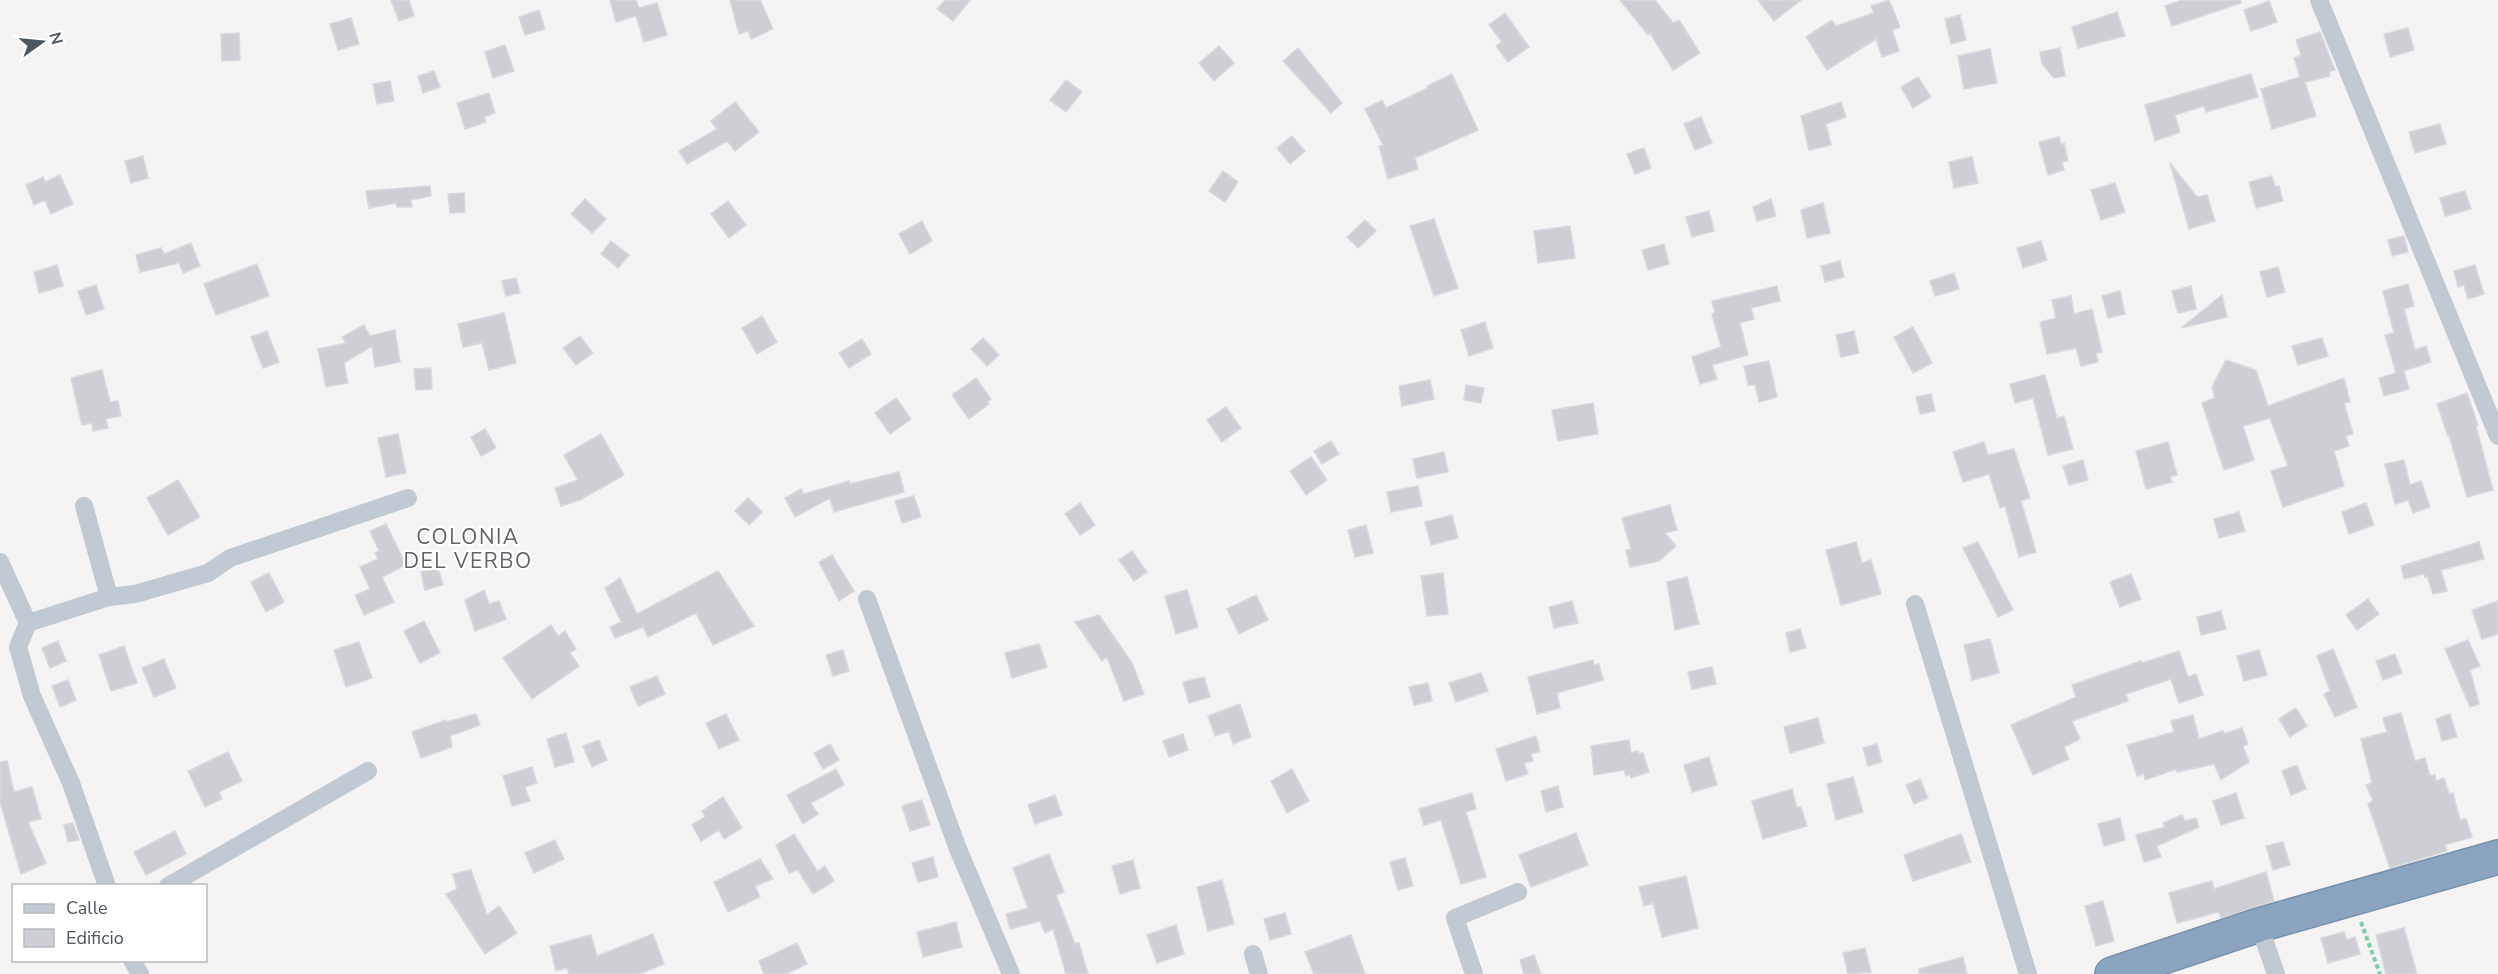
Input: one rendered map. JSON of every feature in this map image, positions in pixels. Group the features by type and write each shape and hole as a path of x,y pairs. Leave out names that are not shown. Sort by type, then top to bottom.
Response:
{"highway":[{"path":"2112,974 2259,925 2498,857"}],"street":[{"path":"2319,0 2498,436"},
{"path":"28,623 109,597 135,594 208,573 230,558 408,498"},
{"path":"84,506 109,597"},
{"path":"0,562 28,623 18,647 32,696 72,783 107,884"},
{"path":"867,599 958,849 1011,974"},
{"path":"1915,604 2028,974"},
{"path":"170,884 368,771"},
{"path":"1474,974 1455,918 1518,892"},
{"path":"2259,925 2276,974"},
{"path":"1253,954 1259,974"}],"path":[{"path":"2353,898 2380,974"}],"building":[{"path":"391,0 409,0 414,16 399,21"},
{"path":"610,0 636,0 639,8 657,3 667,35 644,42 636,16 616,22"},
{"path":"730,0 760,0 773,29 751,39 748,31 739,34"},
{"path":"945,0 970,0 953,21 937,9"},
{"path":"1620,0 1655,0 1673,23 1679,20 1700,53 1673,70 1650,33 1648,35"},
{"path":"1758,0 1801,0 1774,21"},
{"path":"1889,0 1900,27 1892,30 1899,51 1882,57 1876,39 1827,70 1806,37 1832,20 1836,26 1874,13 1871,6"},
{"path":"2182,0 2240,0 2241,3 2172,26 2165,6"},
{"path":"2269,1 2277,22 2251,31 2244,10"},
{"path":"539,10 545,29 525,35 519,17"},
{"path":"2117,12 2125,36 2078,48 2072,27"},
{"path":"1505,13 1529,47 1508,62 1496,46 1502,42 1489,25"},
{"path":"1960,15 1966,40 1951,44 1945,19"},
{"path":"351,18 359,44 338,50 330,24"},
{"path":"2408,28 2414,50 2390,57 2384,34"},
{"path":"2320,32 2335,70 2329,72 2330,76 2305,82 2316,116 2272,129 2261,89 2300,77 2294,58 2301,55 2296,40"},
{"path":"239,33 240,60 222,61 221,34"},
{"path":"505,45 514,71 493,78 485,52"},
{"path":"1219,46 1234,63 1214,81 1199,63"},
{"path":"1298,48 1342,103 1331,113 1283,61"},
{"path":"2060,48 2065,76 2054,78 2042,64 2040,52"},
{"path":"1990,49 1997,83 1964,89 1958,56"},
{"path":"434,71 440,87 423,93 418,76"},
{"path":"1452,74 1478,130 1415,158 1418,169 1388,179 1379,146 1383,145 1365,109 1382,100 1386,108"},
{"path":"2251,74 2258,97 2206,112 2204,106 2175,115 2180,132 2155,141 2145,105"},
{"path":"1918,77 1931,97 1913,108 1901,87"},
{"path":"1066,80 1082,92 1066,112 1050,100"},
{"path":"390,81 394,101 377,104 373,84"},
{"path":"489,93 495,113 484,117 486,122 465,129 457,103"},
{"path":"735,102 759,132 735,151 727,141 687,164 679,151 717,129 711,121"},
{"path":"1841,102 1846,117 1826,124 1831,145 1809,150 1801,116"},
{"path":"1701,117 1712,143 1695,150 1684,124"},
{"path":"2440,124 2446,144 2415,153 2409,132"},
{"path":"1292,136 1305,151 1290,164 1277,148"},
{"path":"2059,137 2061,144 2064,143 2068,161 2062,162 2064,170 2048,175 2039,142"},
{"path":"1644,148 1651,168 1635,174 1627,154"},
{"path":"143,156 148,178 131,183 125,161"},
{"path":"1972,157 1978,183 1954,188 1949,162"},
{"path":"2170,163 2197,197 2207,195 2215,221 2189,229"},
{"path":"1223,171 1238,182 1225,202 1209,191"},
{"path":"60,175 73,204 51,214 45,200 34,205 26,185 43,177 45,182"},
{"path":"2272,176 2275,187 2279,186 2283,201 2256,208 2249,182"},
{"path":"2115,183 2125,212 2101,220 2091,190"},
{"path":"430,186 431,196 411,200 412,207 397,207 396,203 369,208 366,191"},
{"path":"2465,191 2471,209 2445,216 2440,198"},
{"path":"464,193 465,212 450,213 448,194"},
{"path":"585,199 606,219 592,233 571,214"},
{"path":"1771,199 1776,216 1757,221 1753,207"},
{"path":"728,201 746,225 729,238 711,214"},
{"path":"1823,203 1830,233 1807,238 1801,210"},
{"path":"1709,211 1714,231 1692,237 1686,217"},
{"path":"1434,219 1458,288 1434,296 1410,226"},
{"path":"1365,220 1376,231 1358,248 1347,237"},
{"path":"922,221 932,241 910,254 899,234"},
{"path":"1570,226 1575,258 1538,263 1534,231"},
{"path":"2404,236 2408,252 2392,256 2388,240"},
{"path":"611,241 629,255 618,268 601,254"},
{"path":"2041,241 2047,260 2023,268 2017,248"},
{"path":"191,243 200,266 183,273 179,263 140,272 136,255 161,248 164,254"},
{"path":"1664,244 1669,264 1648,270 1642,250"},
{"path":"1840,261 1844,277 1825,282 1821,266"},
{"path":"257,264 269,296 216,315 204,284"},
{"path":"57,265 63,286 39,293 34,272"},
{"path":"2475,265 2484,294 2468,299 2464,285 2458,287 2454,271"},
{"path":"2278,267 2285,292 2267,297 2260,272"},
{"path":"1954,273 1959,289 1935,296 1930,281"},
{"path":"516,278 520,293 506,296 502,281"},
{"path":"2408,284 2414,306 2404,309 2415,350 2426,346 2431,362 2404,371 2409,389 2384,396 2379,378 2396,373 2385,335 2394,333 2383,291"},
{"path":"96,285 104,309 86,315 78,291"},
{"path":"1777,286 1780,301 1751,308 1754,319 1740,323 1748,355 1712,365 1717,379 1700,384 1692,357 1721,347 1712,314 1715,313 1712,301"},
{"path":"2191,286 2196,309 2178,313 2172,291"},
{"path":"2120,291 2125,314 2108,318 2102,296"},
{"path":"2222,295 2227,317 2181,328"},
{"path":"2071,296 2074,314 2092,309 2102,352 2096,353 2098,362 2081,366 2076,348 2047,354 2040,322 2056,318 2052,300"},
{"path":"504,313 516,363 489,370 482,343 463,347 458,324"},
{"path":"762,316 777,342 757,354 742,328"},
{"path":"1485,322 1493,348 1469,356 1461,330"},
{"path":"364,325 370,336 395,330 400,362 375,367 372,346 344,363 348,383 326,387 318,349 346,343 342,337"},
{"path":"1913,327 1932,363 1913,373 1894,337"},
{"path":"267,331 279,362 263,368 251,337"},
{"path":"1854,331 1859,353 1841,357 1836,335"},
{"path":"580,336 593,353 576,365 563,348"},
{"path":"983,338 999,355 987,366 971,349"},
{"path":"2322,338 2328,356 2298,365 2292,346"},
{"path":"862,339 871,354 849,368 839,353"},
{"path":"2226,360 2256,370 2268,406 2344,378 2350,402 2344,403 2353,434 2346,436 2349,446 2334,451 2344,486 2283,507 2271,471 2288,466 2270,418 2243,426 2254,460 2224,470 2202,403 2215,398 2212,387"},
{"path":"1769,361 1777,397 1759,402 1755,385 1748,385 1744,366"},
{"path":"431,368 432,389 416,390 414,369"},
{"path":"102,370 110,402 118,401 121,416 106,419 108,428 93,431 92,423 82,425 71,378"},
{"path":"2045,375 2057,418 2064,416 2073,449 2048,455 2033,398 2015,403 2010,384"},
{"path":"976,378 991,399 987,402 989,404 969,419 952,395"},
{"path":"1430,380 1434,399 1402,406 1399,386"},
{"path":"1466,385 1484,388 1481,403 1464,400"},
{"path":"2467,393 2478,425 2476,426 2493,490 2467,497 2449,435 2437,404"},
{"path":"1931,394 1935,411 1920,414 1916,397"},
{"path":"896,398 911,419 890,434 875,413"},
{"path":"1593,403 1598,434 1558,441 1552,410"},
{"path":"1226,407 1241,428 1222,442 1207,420"},
{"path":"485,429 496,448 481,456 471,437"},
{"path":"398,434 406,473 386,477 378,438"},
{"path":"601,434 624,475 580,500 561,506 555,488 578,480 564,455"},
{"path":"1331,441 1339,454 1322,464 1314,451"},
{"path":"1984,442 1988,455 2014,449 2030,498 2021,501 2036,552 2019,557 2005,506 2000,508 1989,474 1963,482 1953,452"},
{"path":"2168,442 2177,475 2170,477 2172,482 2146,489 2136,451"},
{"path":"1444,452 1448,472 1417,478 1413,459"},
{"path":"1311,457 1327,480 1306,495 1290,471"},
{"path":"2083,460 2088,480 2069,485 2063,466"},
{"path":"2404,460 2410,485 2421,481 2430,507 2413,513 2408,500 2395,504 2385,464"},
{"path":"899,472 904,492 834,512 830,498 795,517 785,498 801,489 804,494 849,481 850,484"},
{"path":"178,480 200,517 168,535 147,498"},
{"path":"1418,486 1422,506 1391,512 1387,492"},
{"path":"914,496 921,517 902,523 895,501"},
{"path":"748,498 762,512 749,525 735,511"},
{"path":"1080,503 1095,525 1080,535 1065,514"},
{"path":"2366,503 2374,525 2349,534 2342,512"},
{"path":"1670,505 1677,530 1665,533 1676,546 1659,561 1630,567 1626,550 1631,549 1622,518"},
{"path":"2239,512 2245,531 2219,538 2214,519"},
{"path":"1452,515 1458,538 1431,545 1425,522"},
{"path":"386,524 406,565 382,577 394,602 364,615 355,595 370,589 360,567 378,559 375,553 379,551 370,531"},
{"path":"1366,525 1373,553 1355,557 1348,530"},
{"path":"1856,542 1862,563 1871,560 1881,594 1841,605 1826,550"},
{"path":"1978,542 2013,610 1998,617 1963,548"},
{"path":"2479,542 2484,559 2441,570 2447,591 2433,594 2427,576 2425,577 2424,574 2404,579 2401,566"},
{"path":"1132,551 1147,572 1134,581 1119,560"},
{"path":"832,555 854,591 839,601 819,562"},
{"path":"438,568 443,585 425,590 421,572"},
{"path":"718,571 754,626 713,645 696,613 648,637 643,627 615,638 610,627 621,622 605,588 620,578 637,614"},
{"path":"269,573 284,602 266,612 251,582"},
{"path":"1443,573 1448,614 1427,616 1421,576"},
{"path":"2131,574 2141,599 2120,607 2110,582"},
{"path":"1687,577 1699,624 1675,630 1667,582"},
{"path":"484,590 489,604 499,601 506,619 475,631 465,600"},
{"path":"1187,590 1198,627 1176,634 1165,596"},
{"path":"1256,595 1268,620 1239,634 1227,609"},
{"path":"2368,599 2379,614 2357,630 2346,615"},
{"path":"1572,601 1578,623 1554,628 1549,607"},
{"path":"2498,601 2498,634 2482,639 2472,610"},
{"path":"2221,611 2226,629 2201,635 2197,617"},
{"path":"1099,615 1132,663 1144,694 1124,701 1107,657 1102,661 1075,622"},
{"path":"424,621 440,653 420,663 404,631"},
{"path":"551,625 558,636 565,631 576,649 570,653 579,666 532,699 503,658"},
{"path":"1800,629 1806,648 1790,652 1786,633"},
{"path":"1990,639 1999,673 1972,680 1964,645"},
{"path":"2468,640 2480,666 2470,670 2479,704 2470,707 2445,649"},
{"path":"58,641 66,661 50,668 42,648"},
{"path":"359,642 372,678 346,687 334,650"},
{"path":"1039,644 1047,667 1012,678 1005,653"},
{"path":"124,646 137,683 111,691 99,655"},
{"path":"2333,649 2357,707 2335,717 2324,694 2330,691 2317,656"},
{"path":"843,650 849,671 833,676 826,655"},
{"path":"2259,650 2267,675 2244,681 2237,656"},
{"path":"2179,651 2188,677 2196,674 2203,695 2179,703 2171,679 2126,694 2128,701 2072,721 2080,739 2064,747 2069,759 2033,775 2011,725 2076,697 2072,685 2141,661 2142,663"},
{"path":"2395,654 2402,673 2383,680 2376,661"},
{"path":"164,659 176,688 154,697 142,668"},
{"path":"1593,660 1594,665 1599,664 1603,680 1557,693 1560,708 1537,714 1528,677"},
{"path":"1712,667 1716,684 1692,689 1688,672"},
{"path":"1481,673 1488,691 1456,702 1449,683"},
{"path":"657,676 665,694 638,706 630,687"},
{"path":"1204,677 1210,697 1189,703 1183,682"},
{"path":"68,680 76,700 60,707 52,686"},
{"path":"1428,683 1432,701 1414,705 1409,687"},
{"path":"1240,704 1251,737 1233,744 1229,731 1215,736 1208,716"},
{"path":"2296,708 2307,726 2290,737 2279,719"},
{"path":"2401,713 2415,761 2425,758 2430,776 2435,775 2436,781 2444,778 2449,794 2453,793 2460,820 2466,819 2472,837 2445,845 2447,851 2390,868 2368,804 2373,801 2366,785 2372,783 2361,739 2387,732 2383,718"},
{"path":"476,714 480,725 450,736 452,747 421,758 412,732 446,720 446,722"},
{"path":"726,714 739,740 719,749 706,723"},
{"path":"2450,714 2457,737 2442,741 2436,719"},
{"path":"2193,715 2199,739 2223,731 2224,734 2242,728 2248,744 2243,746 2249,762 2221,780 2214,764 2177,772 2176,769 2145,780 2144,774 2137,776 2127,745 2174,732 2171,721"},
{"path":"1818,718 1824,743 1790,753 1784,727"},
{"path":"566,733 574,762 555,767 547,739"},
{"path":"1183,734 1188,750 1169,757 1163,741"},
{"path":"1536,736 1540,751 1531,754 1533,761 1524,763 1528,774 1506,781 1496,749"},
{"path":"599,740 607,760 592,767 583,746"},
{"path":"1629,740 1631,753 1638,751 1639,754 1643,753 1649,772 1631,778 1629,774 1626,776 1624,770 1594,775 1591,746"},
{"path":"830,744 839,760 823,769 814,753"},
{"path":"1877,744 1882,762 1868,766 1863,748"},
{"path":"228,752 242,781 219,792 222,799 205,807 188,771"},
{"path":"1709,757 1717,785 1692,792 1684,765"},
{"path":"7,761 14,792 32,787 41,819 28,822 46,863 21,874 0,802 0,762"},
{"path":"2297,765 2306,789 2291,795 2282,771"},
{"path":"532,767 537,783 525,787 530,801 512,806 503,776"},
{"path":"836,769 844,785 811,803 818,814 803,824 787,795"},
{"path":"1292,769 1309,801 1287,813 1271,781"},
{"path":"1853,777 1863,812 1836,820 1827,784"},
{"path":"1920,779 1928,798 1914,804 1906,785"},
{"path":"1558,786 1563,807 1546,812 1541,791"},
{"path":"1792,789 1797,808 1801,807 1807,826 1763,839 1752,801"},
{"path":"1472,793 1476,809 1466,812 1486,877 1461,884 1441,820 1424,825 1419,809"},
{"path":"2236,793 2244,818 2221,825 2213,801"},
{"path":"1055,795 1062,815 1035,824 1028,805"},
{"path":"723,797 742,828 724,839 719,830 701,841 692,825 705,817 702,811"},
{"path":"922,800 930,825 910,831 902,806"},
{"path":"2182,815 2185,821 2196,818 2199,827 2157,846 2161,857 2144,862 2136,835 2165,827 2163,823"},
{"path":"2120,818 2125,840 2104,846 2098,824"},
{"path":"73,823 79,840 68,842 64,825"},
{"path":"175,831 186,854 146,875 134,852"},
{"path":"1576,833 1588,865 1531,887 1519,855"},
{"path":"794,834 817,871 825,866 834,881 813,894 798,870 789,873 776,845"},
{"path":"1961,834 1971,862 1913,881 1904,855"},
{"path":"555,840 564,859 534,873 525,853"},
{"path":"2283,842 2290,865 2273,870 2266,846"},
{"path":"1049,854 1064,892 1056,895 1075,944 1079,943 1088,974 1066,974 1053,929 1045,933 1040,921 1010,929 1006,914 1028,908 1013,868"},
{"path":"933,857 938,877 918,882 912,863"},
{"path":"1405,858 1413,886 1398,890 1390,862"},
{"path":"760,859 773,879 755,886 760,897 728,912 714,882"},
{"path":"1133,860 1140,888 1120,894 1112,866"},
{"path":"471,870 487,915 499,906 517,933 485,954 446,894 457,889 453,874"},
{"path":"2266,872 2274,901 2221,918 2219,912 2177,923 2169,893 2212,881 2214,889"},
{"path":"1686,876 1698,928 1662,937 1653,903 1644,906 1639,887"},
{"path":"1222,880 1234,924 1208,931 1197,887"},
{"path":"2103,901 2114,941 2096,946 2085,906"},
{"path":"1285,913 1291,934 1270,940 1264,919"},
{"path":"956,922 962,947 923,957 917,932"},
{"path":"1176,925 1184,954 1157,963 1147,935"},
{"path":"2404,928 2417,974 2386,974 2376,935"},
{"path":"2344,932 2347,940 2355,937 2360,954 2328,963 2321,938"},
{"path":"653,934 664,964 639,974 569,974 567,968 556,971 550,946 591,935 597,956"},
{"path":"1351,935 1365,974 1314,974 1305,952"},
{"path":"797,943 807,964 786,974 764,974 759,961"},
{"path":"1865,948 1871,972 1848,974 1843,953"},
{"path":"1534,955 1541,974 1524,974 1520,960"},
{"path":"1963,957 1967,974 1919,974 1919,969"}],"district":[{"name":"COLONIA DEL VERBO","path":"468,549"}]}
